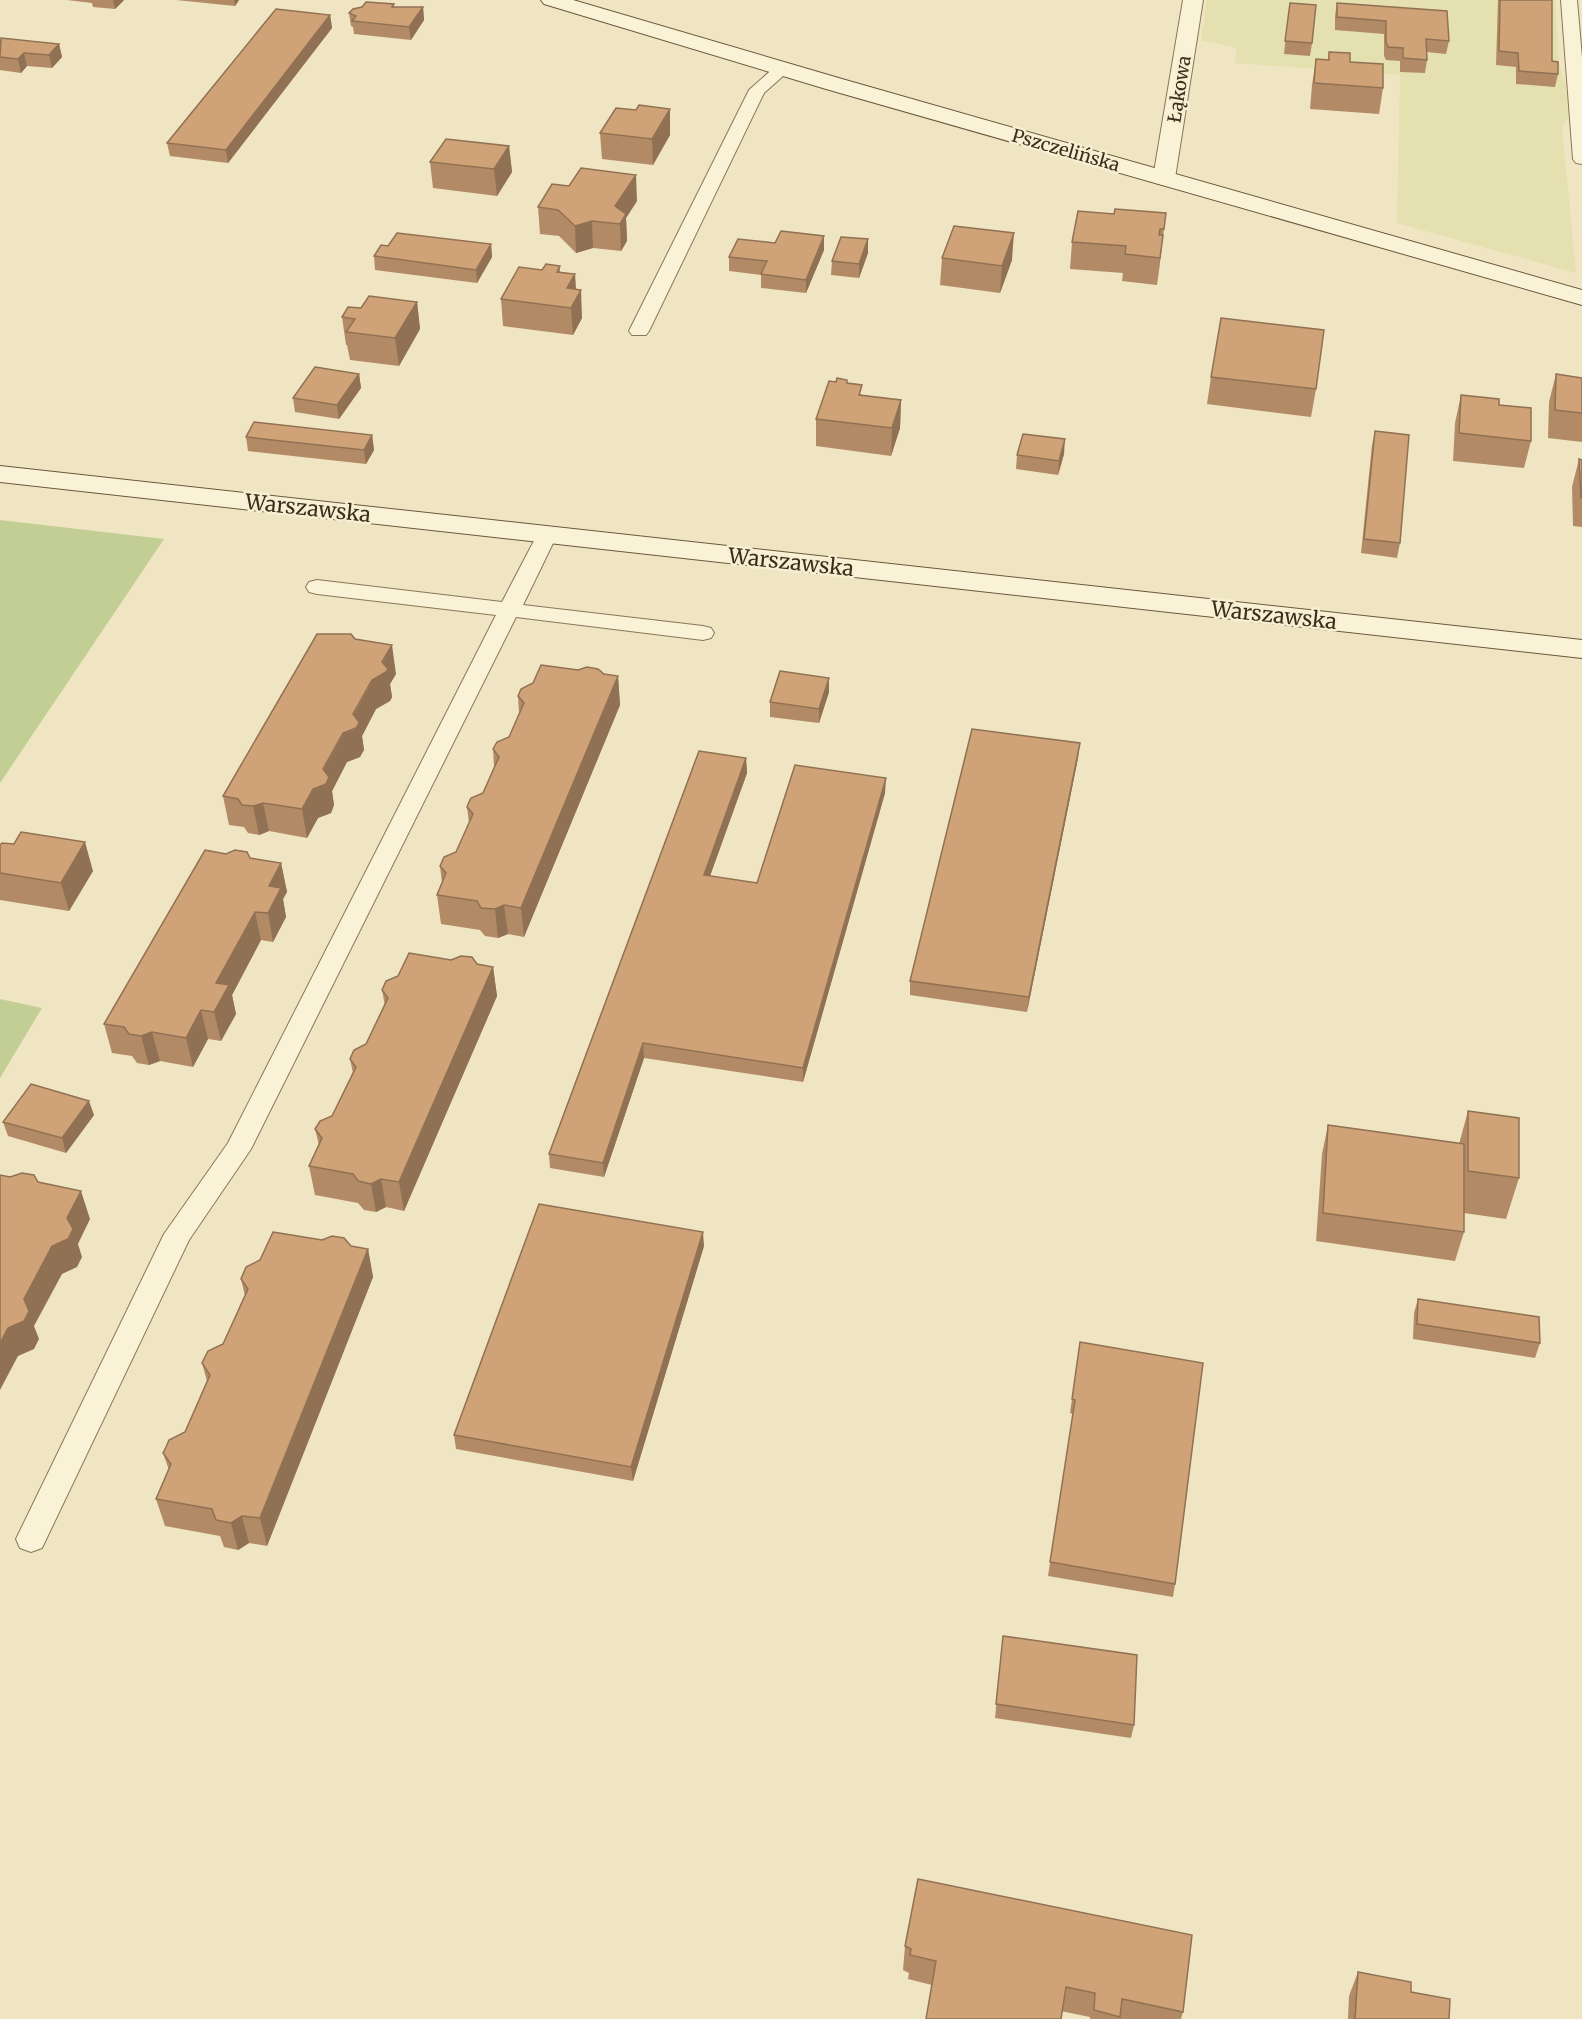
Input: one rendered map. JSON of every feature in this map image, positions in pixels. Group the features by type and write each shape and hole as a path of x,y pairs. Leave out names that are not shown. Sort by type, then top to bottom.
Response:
{"main road":[{"name":"Pszczelińska","path":"551,0 783,69 1582,298"},
{"name":"Łąkowa","path":"1164,178 1193,0"},
{"name":"Warszawska","path":"0,474 1582,649"}],"lane":[{"path":"1569,0 1582,159"},
{"path":"639,331 757,90 783,69"},
{"path":"31,1539 178,1234 238,1149 547,535"},
{"path":"317,587 703,633"}],"shaded area":[{"path":"1207,0 1555,0 1559,65 1566,84 1568,118 1562,127 1576,273 1397,223 1400,75 1235,63 1236,48 1201,40"}],"green space":[{"path":"0,520 164,539 0,783"},
{"path":"0,999 42,1008 0,1078"}],"building":[{"path":"1500,0 1552,0 1552,61 1558,62 1558,74 1519,71 1518,53 1499,51"},
{"path":"366,2 394,4 392,7 423,7 409,27 352,21 356,16 349,13 353,9 362,7"},
{"path":"1290,3 1316,5 1312,43 1285,41"},
{"path":"1337,3 1447,11 1449,41 1426,39 1427,60 1403,58 1403,48 1388,47 1386,21 1337,17"},
{"path":"276,9 330,15 226,150 167,143"},
{"path":"1,38 59,44 49,55 24,53 18,59 0,57"},
{"path":"1329,52 1350,53 1350,62 1383,64 1383,88 1314,83 1316,59 1329,60"},
{"path":"639,105 670,109 652,139 600,133 616,108 636,110"},
{"path":"446,139 509,146 494,169 430,162"},
{"path":"581,168 636,175 615,206 626,214 620,224 592,221 575,226 558,210 538,207 552,184 569,186"},
{"path":"1115,209 1166,213 1164,229 1160,229 1159,235 1163,235 1160,258 1125,254 1126,246 1072,242 1078,211 1114,214"},
{"path":"954,226 1014,233 1002,266 942,258"},
{"path":"781,231 824,236 806,280 761,274 767,261 729,257 738,239 775,243"},
{"path":"397,233 491,244 476,270 374,256 381,245 388,246"},
{"path":"841,237 868,239 859,264 832,261"},
{"path":"546,264 560,266 557,272 575,274 567,288 581,290 571,308 501,299 519,267 542,270"},
{"path":"369,296 417,302 395,338 346,332 355,319 342,317 348,307 361,308"},
{"path":"1221,318 1324,330 1316,389 1211,377"},
{"path":"315,367 359,374 337,405 293,398"},
{"path":"1556,374 1582,378 1582,413 1555,410"},
{"path":"837,378 847,380 847,383 862,385 859,395 901,400 892,428 816,419 829,381 836,382"},
{"path":"1461,395 1499,399 1499,405 1531,408 1531,441 1459,433"},
{"path":"254,422 372,435 364,450 246,437"},
{"path":"1375,431 1409,435 1400,543 1364,539"},
{"path":"1023,434 1065,439 1059,461 1017,455"},
{"path":"1579,459 1582,460 1582,498 1581,498"},
{"path":"317,634 351,634 355,639 392,645 382,662 388,669 372,680 353,714 359,722 358,725 343,733 323,769 329,777 326,784 313,789 302,809 263,803 253,806 242,805 238,799 223,796"},
{"path":"541,665 578,670 587,667 598,669 604,674 618,676 521,908 504,905 495,909 481,908 477,901 437,895 446,873 440,866 444,857 456,852 473,814 467,807 469,802 471,798 483,793 499,757 493,749 497,742 509,737 524,703 518,696 521,689 533,683"},
{"path":"780,671 829,678 819,709 770,702"},
{"path":"972,729 1080,743 1029,997 910,981"},
{"path":"699,751 746,758 704,875 757,883 795,765 886,778 803,1068 643,1043 603,1163 549,1154"},
{"path":"21,832 85,842 61,883 0,873 0,845 2,843 14,844"},
{"path":"205,850 226,854 235,850 247,852 250,858 281,863 269,886 281,888 268,913 255,912 216,983 229,985 214,1012 201,1010 186,1038 152,1032 141,1036 129,1034 124,1027 104,1024"},
{"path":"409,953 451,960 461,956 472,957 477,964 493,967 399,1182 381,1179 371,1184 358,1181 353,1174 309,1166 322,1138 315,1129 320,1121 332,1116 356,1067 350,1059 354,1050 366,1044 388,998 382,990 386,981 398,976"},
{"path":"31,1084 89,1101 62,1138 3,1122"},
{"path":"1468,1111 1519,1118 1519,1178 1468,1171"},
{"path":"1328,1125 1464,1144 1464,1232 1323,1213"},
{"path":"22,1173 34,1175 38,1182 81,1191 67,1218 73,1229 68,1239 52,1246 24,1299 29,1311 24,1321 8,1328 0,1343 0,1175 10,1177"},
{"path":"539,1204 703,1232 631,1467 454,1435"},
{"path":"273,1232 322,1240 332,1236 344,1238 351,1246 368,1249 260,1518 242,1516 231,1523 216,1520 212,1509 156,1499 171,1464 163,1453 169,1440 185,1432 210,1375 202,1363 208,1351 223,1344 248,1289 241,1279 246,1267 260,1260"},
{"path":"1418,1299 1539,1317 1540,1343 1417,1324"},
{"path":"1080,1342 1203,1363 1175,1584 1050,1562 1075,1400 1072,1399"},
{"path":"1003,1636 1137,1655 1134,1725 996,1704"},
{"path":"918,1879 1192,1935 1183,2012 1122,1999 1120,2017 1094,2010 1095,1993 1066,1987 1061,2019 926,2019 936,1961 910,1955 911,1949 905,1946"},
{"path":"1358,1972 1411,1982 1411,1992 1450,1999 1449,2019 1355,2019"}]}
